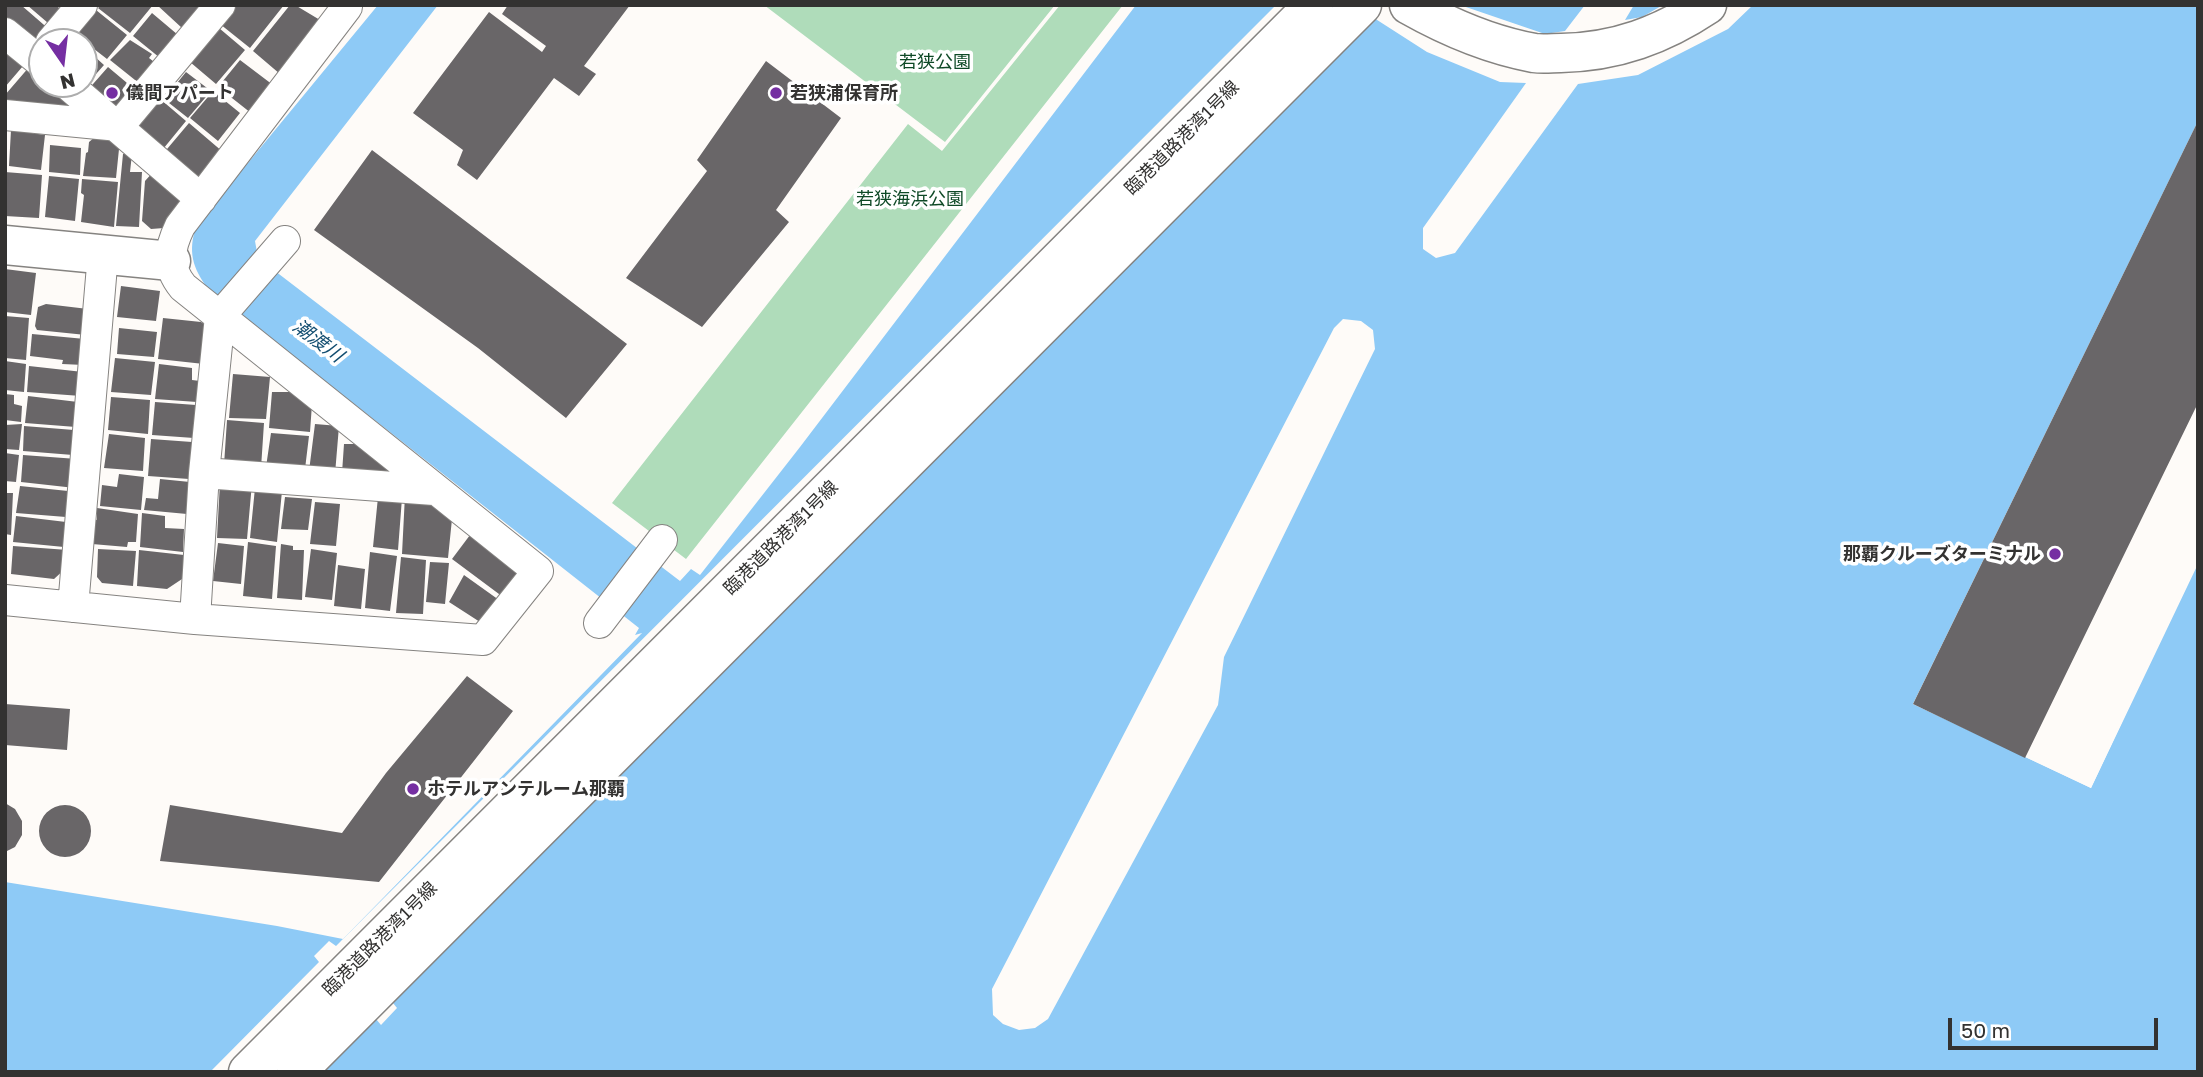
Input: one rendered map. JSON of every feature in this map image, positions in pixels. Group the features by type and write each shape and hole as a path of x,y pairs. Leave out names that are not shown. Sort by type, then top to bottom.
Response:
{"street":[{"path":"64,28 82,5"},
{"path":"119,126 220,5"},
{"path":"5,600 195,619 484,640 538,571 434,490 227,310 183,287 173,274 173,242 180,226 347,7 343,5"},
{"name":"臨港道路港湾1号線","path":"248,1072 1314,5"},
{"name":"臨港道路港湾1号線","path":"296,1072 1362,5"},
{"path":"1409,5 1463,33 1536,53 1593,52 1646,38 1688,18 1707,5"},
{"path":"5,33 28,46"},
{"path":"84,98 201,199"},
{"path":"5,115 119,126"},
{"path":"5,245 171,261"},
{"path":"195,619 204,474 227,310 277,251"},
{"path":"73,607 103,254"},
{"path":"204,474 434,490"},
{"path":"598,623 662,540"}],"green space":[{"name":"若狭公園","path":"764,5 1055,5 945,142"},
{"name":"若狭海浜公園","path":"1060,5 1123,5 686,559 612,503 908,124 942,151"}],"water":[{"name":"潮渡川","path":"378,5 438,5 255,241 258,258 680,581 691,569 700,575 1136,5 2198,5 2198,122 1913,704 2091,788 2198,564 2198,1072 5,1072 5,882 343,939 642,633 635,635 639,628 208,289 198,274 192,252 196,226"}],"pier":[{"path":"1276,5 1460,5 1545,34 1565,31 1585,5 1634,5 1625,20 1642,17 1663,5 1753,5 1728,29 1638,75 1578,84 1455,253 1436,258 1423,249 1423,228 1526,83 1500,82 1427,52 1374,18 393,1003 397,1008 381,1025 376,1019 323,1072 210,1072 319,962 314,956 329,941 336,946"},
{"path":"2198,121 2198,130 1918,702 2090,784 2198,560 2091,788 1913,704"},
{"path":"1343,319 1361,321 1373,330 1375,349 1224,657 1218,705 1048,1019 1035,1028 1019,1030 1003,1024 993,1015 992,989 1334,328"}],"building":[{"path":"5,5 21,5 48,28 28,28 28,46 5,26"},
{"path":"27,5 59,5 67,15 54,28"},
{"path":"101,5 153,5 130,33 98,8"},
{"path":"157,5 214,5 182,28"},
{"path":"234,5 284,5 250,48 220,24"},
{"path":"290,5 295,5 325,23 280,74 253,51"},
{"path":"508,5 630,5 584,66 596,74 579,96 554,78 477,180 457,165 463,150 413,113 489,12 542,52 546,46 502,14"},
{"path":"96,10 127,35 107,59 98,52 98,28 82,28"},
{"path":"152,13 184,40 165,62 133,36"},
{"path":"219,28 245,50 216,84 190,62"},
{"path":"130,40 152,54 149,58 162,68 140,84 110,60"},
{"path":"5,50 23,66 5,87"},
{"path":"98,60 104,65 98,72"},
{"path":"240,60 273,85 251,113 218,87"},
{"path":"766,61 841,118 776,210 789,222 702,327 626,278 707,171 697,160"},
{"name":"儀間アパート","path":"108,67 139,93 117,119 93,98 98,98 98,78"},
{"path":"28,68 28,98 67,98 77,106 5,107 5,95"},
{"path":"186,72 211,91 188,118 164,99"},
{"path":"213,91 240,113 218,141 190,118"},
{"path":"159,98 186,121 159,154 131,131"},
{"name":"那覇クルーズターミナル","path":"2198,121 2198,403 2025,758 1913,704"},
{"path":"189,123 223,152 195,184 162,155"},
{"path":"11,130 45,135 41,170 9,166"},
{"path":"95,137 107,137 119,149 116,178 83,176 89,142"},
{"path":"50,145 81,148 80,175 49,172"},
{"path":"372,150 627,344 566,418 478,348 314,230"},
{"path":"123,154 132,154 130,172 142,172 139,227 116,226"},
{"path":"154,171 187,200 164,228 151,229 142,221 145,181"},
{"path":"5,172 42,175 39,218 5,216"},
{"path":"49,176 79,179 75,221 45,217"},
{"path":"82,179 118,182 114,227 81,222 84,195 81,193"},
{"path":"5,269 36,273 31,315 5,312"},
{"path":"121,286 160,291 156,321 117,317"},
{"path":"46,304 88,309 86,335 37,330 35,326 38,307"},
{"path":"5,316 29,318 26,360 5,358"},
{"path":"163,318 201,322 207,326 204,364 158,359"},
{"path":"119,328 157,332 154,357 117,354"},
{"path":"32,334 85,339 84,365 62,364 63,360 30,356"},
{"path":"115,358 155,362 151,395 111,392"},
{"path":"5,361 26,364 24,392 5,390"},
{"path":"159,364 192,368 192,380 200,381 197,402 155,399"},
{"path":"29,366 83,372 81,396 27,392"},
{"path":"233,374 270,377 266,419 229,418"},
{"path":"272,392 296,392 312,404 310,432 269,428"},
{"path":"5,394 14,395 14,404 22,406 21,422 5,420"},
{"path":"28,396 78,402 76,427 25,423"},
{"path":"111,397 150,400 148,434 108,430"},
{"path":"155,402 196,405 194,438 152,435"},
{"path":"227,420 264,423 261,468 224,465"},
{"path":"22,424 19,450 5,449 5,425"},
{"path":"315,424 339,426 335,474 309,471"},
{"path":"24,426 74,430 73,455 23,451"},
{"path":"271,433 309,436 305,469 266,467"},
{"path":"109,434 145,438 143,471 104,468"},
{"path":"151,439 192,442 189,479 148,476"},
{"path":"344,444 357,444 394,466 392,476 342,473"},
{"path":"5,453 19,455 16,482 5,481"},
{"path":"23,455 77,459 75,488 21,482"},
{"path":"119,474 144,477 141,510 100,506 102,485 117,487"},
{"path":"160,479 190,482 187,514 144,510 146,498 158,499"},
{"path":"220,482 252,483 247,539 217,538"},
{"path":"20,486 68,491 66,517 16,513"},
{"path":"255,488 282,491 277,542 250,538"},
{"path":"5,493 13,493 11,535 5,534"},
{"path":"405,495 431,501 452,519 448,558 402,554"},
{"path":"285,497 312,499 308,530 281,529"},
{"path":"378,497 402,498 398,550 373,547"},
{"path":"315,502 340,504 336,546 310,544"},
{"path":"97,508 138,514 136,542 128,542 127,547 92,544"},
{"path":"142,513 165,516 165,528 184,529 183,552 140,547"},
{"path":"16,516 66,522 64,547 13,542"},
{"path":"470,535 522,572 503,597 452,559"},
{"path":"248,542 276,546 272,599 243,596"},
{"path":"218,543 244,546 241,584 213,581"},
{"path":"281,544 293,546 293,550 304,550 302,600 277,598"},
{"path":"13,546 68,550 66,568 54,579 11,574"},
{"path":"98,549 136,551 133,586 102,583 97,577"},
{"path":"311,549 337,553 332,600 305,597"},
{"path":"139,550 184,555 182,579 167,589 137,586"},
{"path":"370,552 397,556 390,611 365,608"},
{"path":"401,557 426,560 423,614 396,613"},
{"path":"430,562 449,563 445,604 426,602"},
{"path":"338,565 365,569 361,609 334,606"},
{"path":"464,575 499,600 480,622 449,602"},
{"name":"ホテルアンテルーム那覇","path":"467,676 513,711 379,882 160,861 170,805 342,833 386,773"},
{"path":"5,704 70,709 67,750 5,745"},
{"path":"5,803 15,809 22,821 22,835 15,847 5,852"},
{"path":"65,805 75,807 83,813 89,821 89,841 83,849 75,855 65,857 55,855 47,849 41,841 39,831 41,821 47,813 55,807"}],"place":[{"name":"儀間アパート","path":"112,93"},
{"name":"若狭浦保育所","path":"776,93"},
{"name":"那覇クルーズターミナル","path":"2055,554"},
{"name":"ホテルアンテルーム那覇","path":"413,789"}]}
